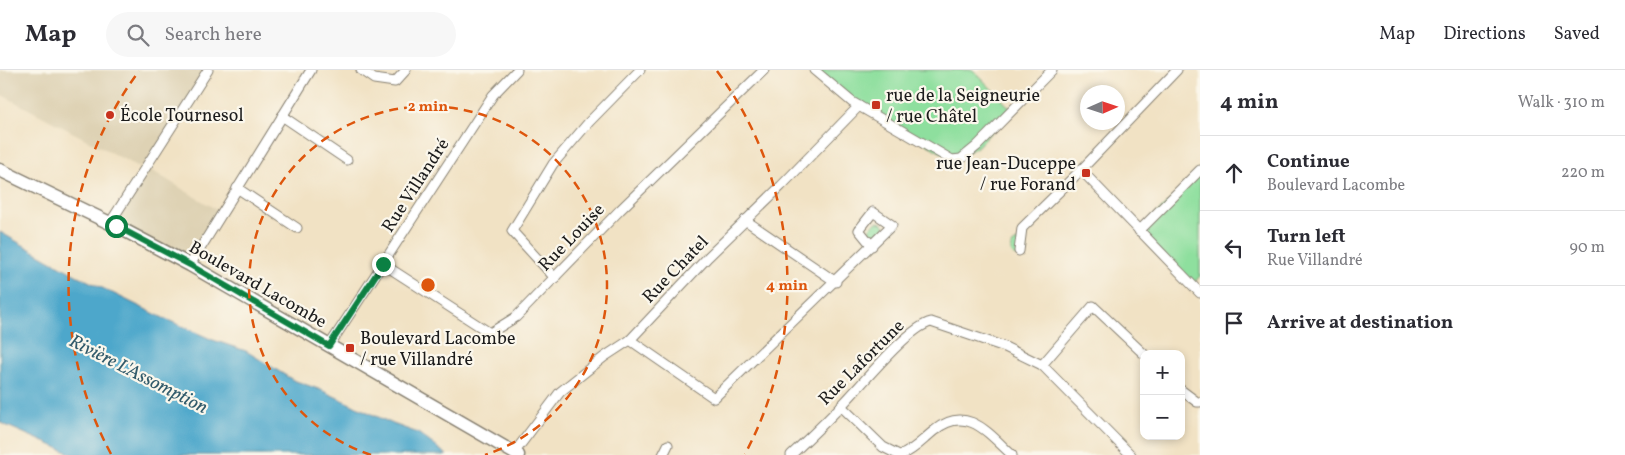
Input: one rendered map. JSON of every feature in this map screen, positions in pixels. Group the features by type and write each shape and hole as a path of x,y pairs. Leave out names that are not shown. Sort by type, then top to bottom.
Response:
{"main road":[{"name":"Boulevard Lacombe","path":"0,170 110,223 190,265 516,454"}],"street":[{"path":"110,223 208,70"},
{"path":"190,265 311,70"},
{"path":"361,70 374,79 395,82 406,70"},
{"name":"Rue Villandré","path":"329,346 493,95 517,70"},
{"path":"555,278 512,231 553,164 589,122 640,70"},
{"name":"Rue Louise","path":"383,264 490,333 516,317 620,210 764,70"},
{"path":"814,70 852,102 949,159 961,159 977,146 1046,72"},
{"path":"1019,251 1022,228 1081,170 1176,70"},
{"name":"Rue Chatel","path":"516,454 560,392 604,357 630,340 745,220 859,106"},
{"path":"282,116 347,160"},
{"path":"1081,170 1200,293"},
{"path":"1139,231 1200,170"},
{"path":"237,188 296,228"},
{"path":"745,220 836,282"},
{"path":"630,340 714,398 872,246"},
{"path":"1042,365 1093,306 1140,350"},
{"name":"Rue Lafortune","path":"791,455 905,339 923,324 931,322 1005,347 1042,365 1130,455"},
{"path":"1185,393 1197,402 1200,402"},
{"path":"841,406 883,447 900,455 912,451 946,422 961,420 969,420 980,425 1012,455"},
{"path":"663,455 668,444"}],"shaded area":[{"name":"École Tournesol","path":"0,70 208,70 146,167 222,213 190,265 110,223 144,170 0,94"}],"green space":[{"path":"815,70 973,70 1012,110 977,147 954,160 850,100"},
{"path":"1200,170 1200,276 1192,285 1139,231"},
{"path":"877,222 883,223 885,227 872,239 869,230"},
{"path":"1016,241 1022,241 1027,246 1025,255 1016,257 1011,252 1011,246"}],"water":[{"name":"Rivière L'Assomption","path":"0,232 76,275 161,317 213,340 246,351 293,380 321,390 393,424 418,433 447,455 74,455 3,424 0,422"}],"place":[{"name":"rue de la Seigneurie / rue Châtel","path":"876,105"},
{"name":"École Tournesol","path":"110,115"},
{"name":"rue Jean-Duceppe / rue Forand","path":"1086,173"},
{"name":"Boulevard Lacombe / rue Villandré","path":"350,348"}],"route":[{"path":"116,226 190,265 329,346 383,264"}]}
